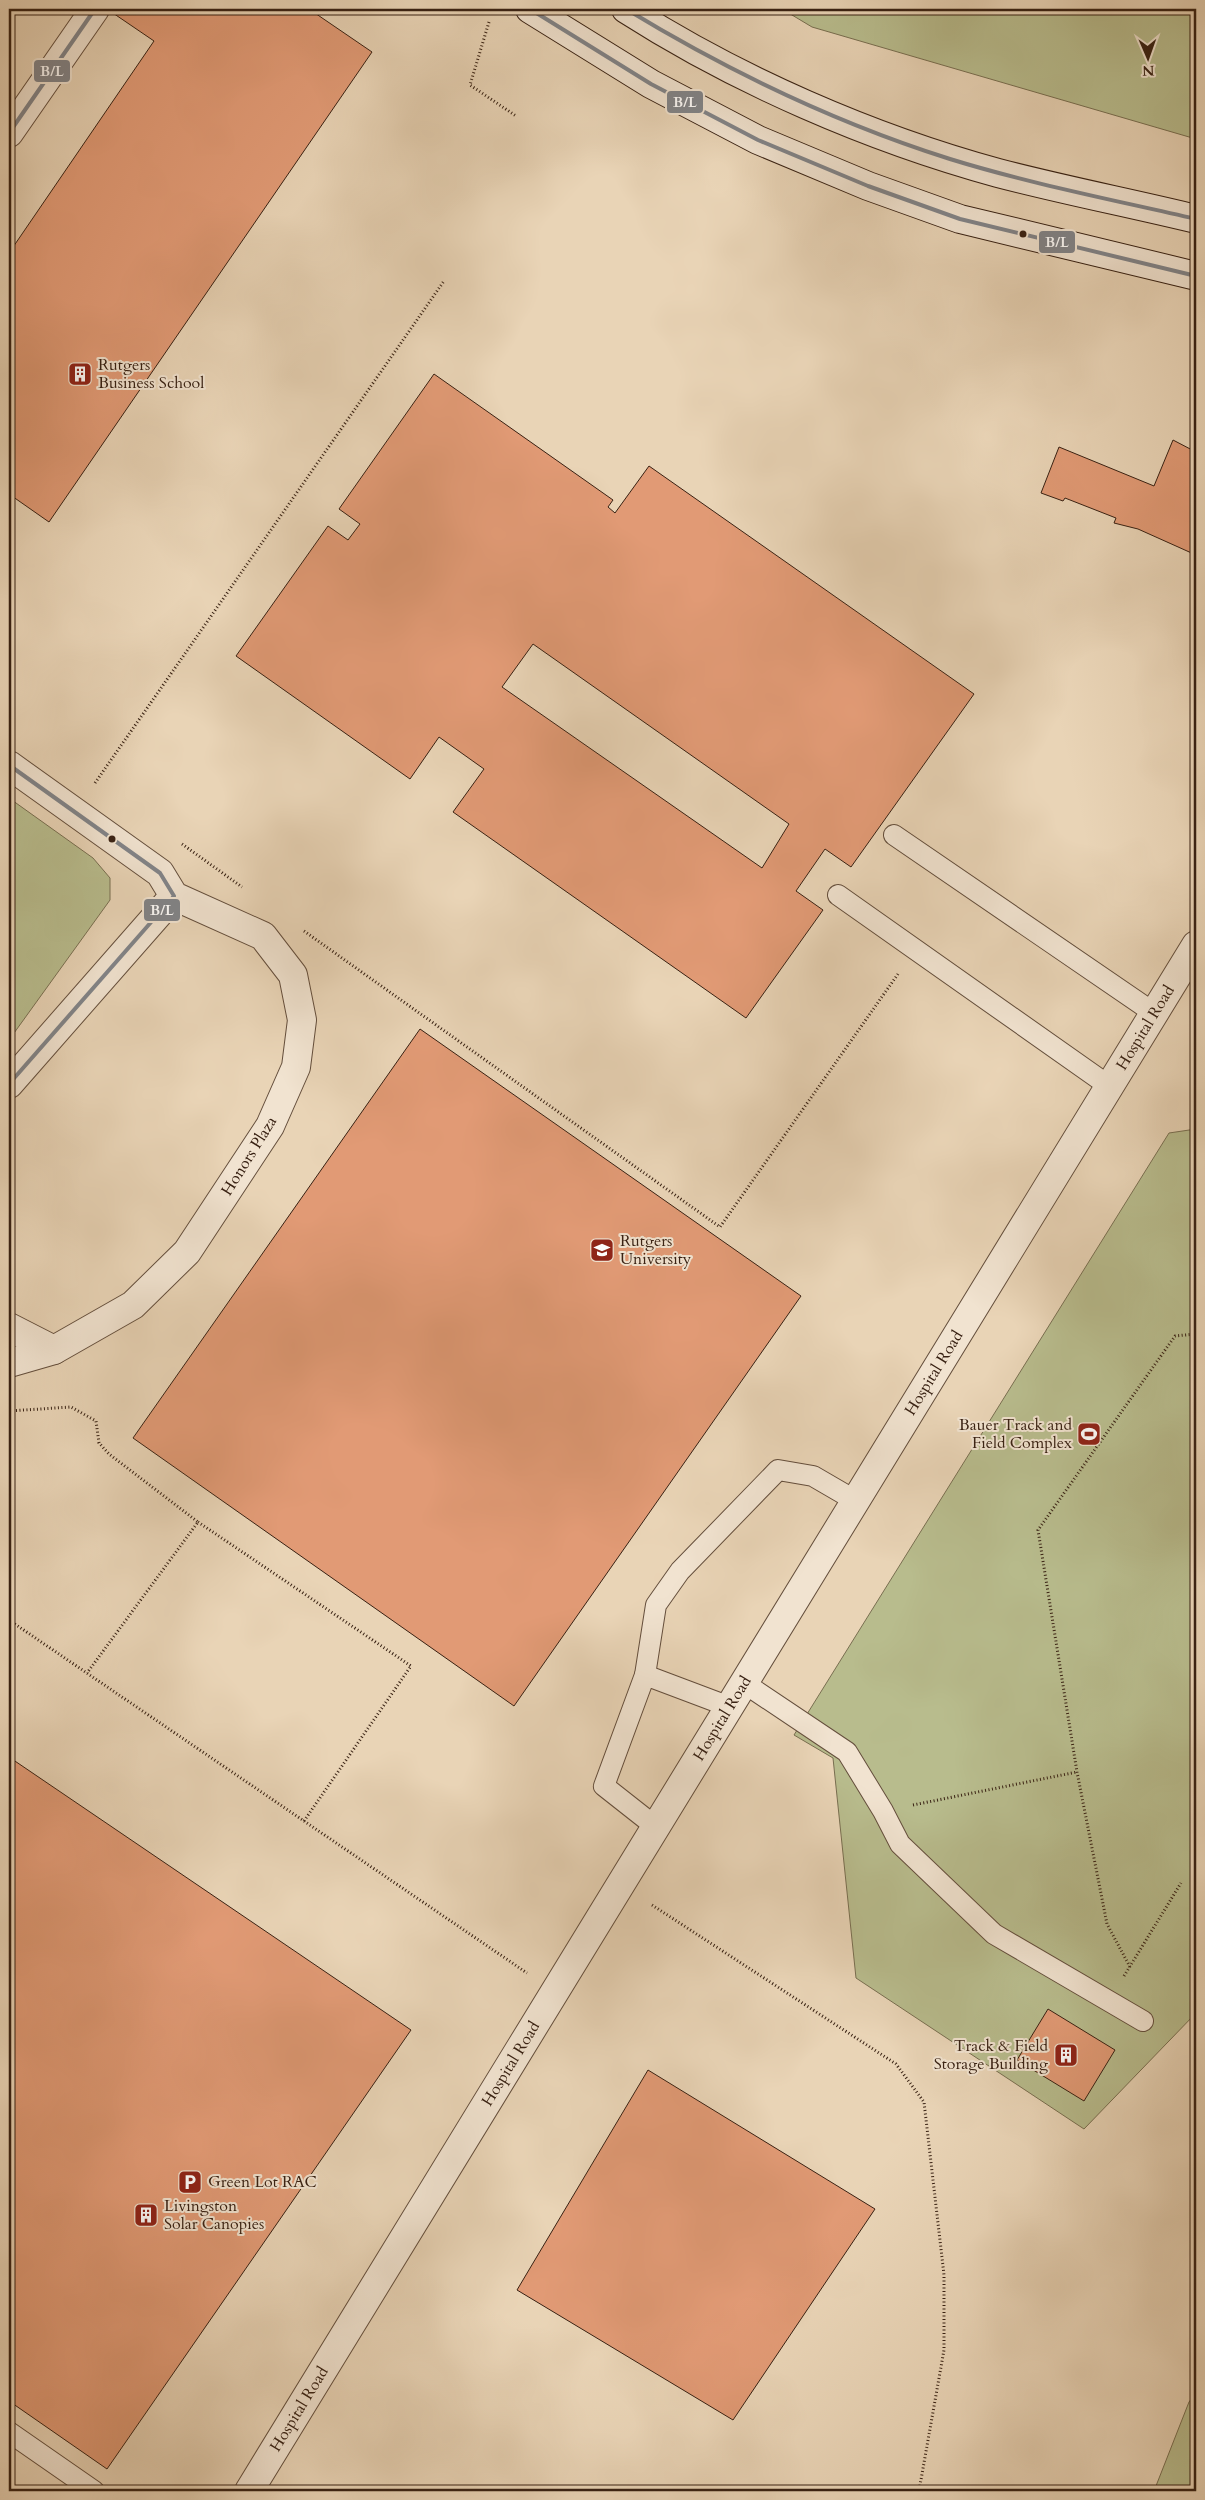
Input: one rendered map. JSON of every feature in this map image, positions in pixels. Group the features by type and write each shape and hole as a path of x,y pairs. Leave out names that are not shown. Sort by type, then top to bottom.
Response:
{"street":[{"path":"9,133 95,9"},
{"path":"530,9 659,88 758,140 868,186 960,219 1196,276"},
{"path":"626,9 681,44 784,94 903,143 998,173 1196,219"},
{"path":"9,765 160,873 174,896 9,1084"},
{"name":"Honors Plaza","path":"9,1363 54,1350 133,1305 187,1252 270,1126 296,1067 302,1020 293,974 263,936 174,896"},
{"name":"Hospital Road","path":"249,2491 1196,945"},
{"path":"9,1327 54,1350"}],"lane":[{"path":"894,835 1154,1013"},
{"path":"838,895 1109,1086"},
{"path":"656,1827 604,1786 646,1675 656,1605 680,1572 778,1470 813,1476 856,1500"},
{"path":"646,1675 730,1707"},
{"path":"744,1683 847,1752 883,1811 900,1844 994,1934 1142,2021"},
{"path":"9,2432 94,2491"}],"path":[{"path":"489,22 470,85 516,116"},
{"path":"102,787 94,782 444,281"},
{"path":"179,842 244,888"},
{"path":"300,928 720,1227 898,974"},
{"path":"1130,1967 1106,1924 1077,1772 1038,1530 1175,1336 1196,1334"},
{"path":"9,1411 71,1407 96,1421 98,1443 109,1454 198,1522 411,1666 304,1821"},
{"path":"87,1673 198,1522"},
{"path":"9,1620 532,1976"},
{"path":"883,1811 1077,1772"},
{"path":"1109,2001 1181,1883"},
{"path":"652,1905 896,2064 924,2102 944,2275 944,2350 919,2491"}],"green space":[{"path":"782,9 1196,9 1196,139 812,27"},
{"path":"9,798 93,858 110,878 110,900 9,1040"},
{"name":"Bauer Track and Field Complex","path":"1196,1129 1196,2013 1084,2129 856,1978 833,1758 794,1735 1169,1133"},
{"path":"1196,2393 1196,2491 1154,2491 1189,2402"}],"building":[{"name":"Rutgers Business School","path":"107,9 309,9 372,52 49,522 9,494 9,253 154,41"},
{"path":"434,374 613,500 608,507 615,513 649,466 974,694 851,867 825,849 796,891 823,910 746,1018 453,812 484,769 439,737 410,779 236,656 328,526 348,540 360,524 339,509","holes":["533,644 789,824 762,868 502,687"]},
{"path":"1173,440 1196,452 1196,555 1138,529 1114,523 1116,518 1065,498 1063,501 1041,493 1059,447 1154,486"},
{"path":"420,1029 801,1296 514,1706 133,1438"},
{"name":"Green Lot RAC","path":"9,1757 411,2030 107,2469 9,2401"},
{"name":"Track & Field Storage Building","path":"1048,2009 1115,2050 1084,2101 1017,2060"},
{"path":"648,2070 875,2209 733,2420 517,2290"}],"transit line":[{"name":"B/L","path":"9,133 95,9"},
{"name":"B/L","path":"530,9 651,84 758,140 868,186 960,219 1196,276"},
{"name":"B/L","path":"626,9 704,54 784,94 908,145 1011,176 1196,219"},
{"name":"B/L","path":"9,765 160,873 174,896 9,1084"}],"place":[{"name":"Rutgers Business School","path":"80,374"},
{"name":"Rutgers University","path":"602,1250"},
{"name":"Bauer Track and Field Complex","path":"1089,1434"},
{"name":"Track & Field Storage Building","path":"1066,2055"},
{"name":"Green Lot RAC","path":"190,2182"},
{"name":"Livingston Solar Canopies","path":"146,2215"}]}
